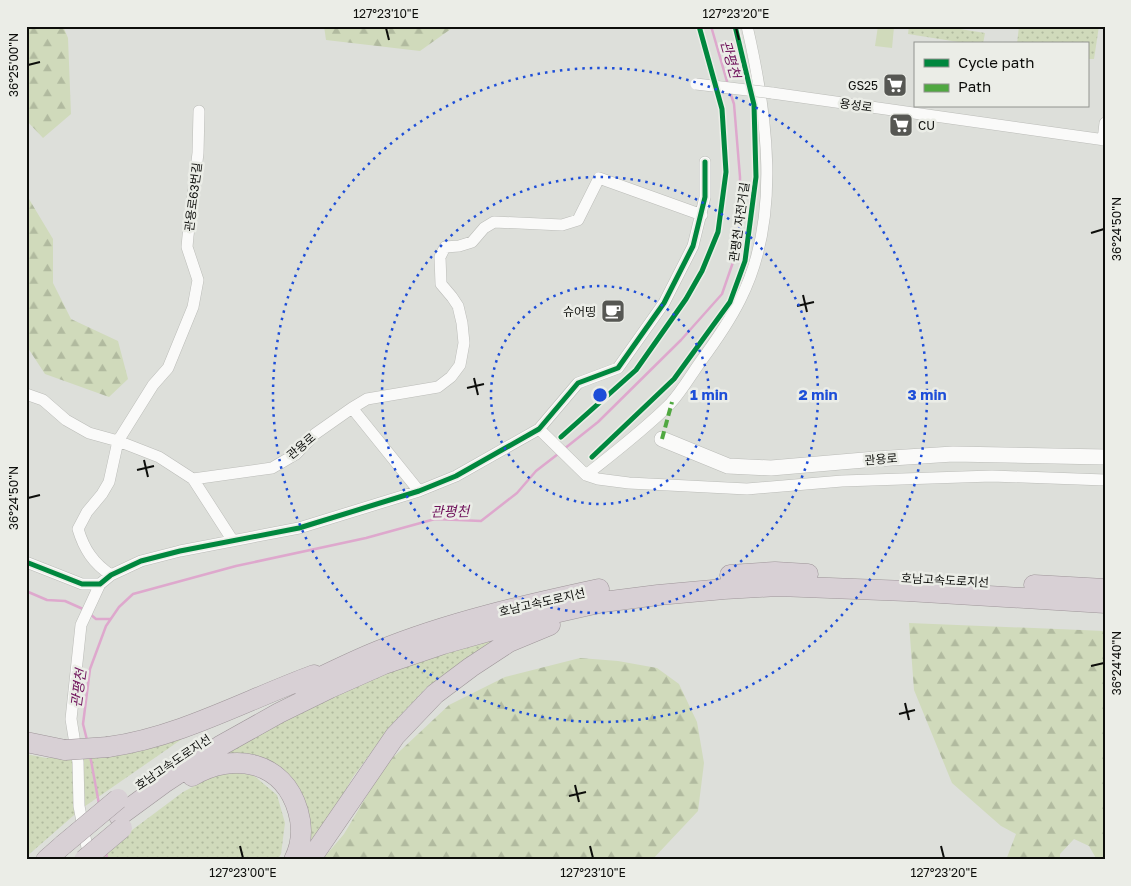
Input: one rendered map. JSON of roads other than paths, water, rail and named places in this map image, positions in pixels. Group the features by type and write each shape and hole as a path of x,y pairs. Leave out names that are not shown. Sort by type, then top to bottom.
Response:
{"highway":[{"name":"호남고속도로지선","path":"120,815 159,770 214,734 286,694 379,650 440,629 548,600 600,589 775,572 1105,589"},
{"name":"호남고속도로지선","path":"46,860 75,856 120,815 220,746 279,713 330,688 384,664 443,644 602,602 644,596 724,589 788,587 907,591 1105,603"},
{"path":"310,860 362,781 395,736 435,694 508,642 578,615 644,596"},
{"path":"26,742 65,750 131,744 166,734 379,650"},
{"path":"75,856 120,815 168,792 203,770 228,763 250,763 260,766 280,779 296,805 302,830 294,860"}],"main road":[{"name":"관용로","path":"662,439 728,466 771,468 952,454 1105,457"}],"street":[{"path":"586,475 646,427 672,402 719,336 740,299 755,261 767,194 766,127 747,26"},
{"name":"용성로","path":"696,84 1104,140"},
{"name":"관용로63번길","path":"118,441 153,385 168,368 193,307 198,280 188,246 188,236 198,153 198,111"},
{"path":"1104,140 1105,123"},
{"path":"75,856 79,806 78,762 71,720 80,625 98,587 111,575 141,561 180,551 299,528 419,491 456,476 543,434 578,383 618,368 664,303 693,246 705,197 705,162"},
{"name":"관용로","path":"194,479 272,468 296,454 315,434 367,399 438,387 451,378 460,365 464,343 458,306 441,284 440,257 445,247 459,246 472,242 484,228 494,222 562,225 578,220 599,178 702,215"},
{"path":"26,394 43,400 66,420 89,433 118,441 159,457 194,479 233,541"},
{"path":"352,408 419,491"},
{"path":"543,434 586,475 629,483 747,489 842,481 992,476 1105,480"},
{"path":"111,575 104,570 83,546 78,529 87,512 109,482 118,441"},
{"path":"26,562 82,584 98,587"}],"waterway":[{"name":"관평천","path":"711,26 728,85"},
{"name":"관평천","path":"564,449 598,422 681,340 722,294 740,242 740,177 734,104 730,92"},
{"name":"관평천","path":"87,740 83,724 90,669 106,626 119,607 133,594 236,566 366,538 435,519 481,521 517,493 536,471 558,454"},
{"path":"26,591 47,600 65,601 83,609"},
{"path":"90,614 96,619 110,619"},
{"name":"관평천","path":"90,755 99,804"},
{"name":"관평천","path":"106,851 107,860"}],"place":[{"name":"GS25","path":"895,85"},
{"name":"CU","path":"901,125"},
{"name":"슈어띵","path":"613,311"}]}
